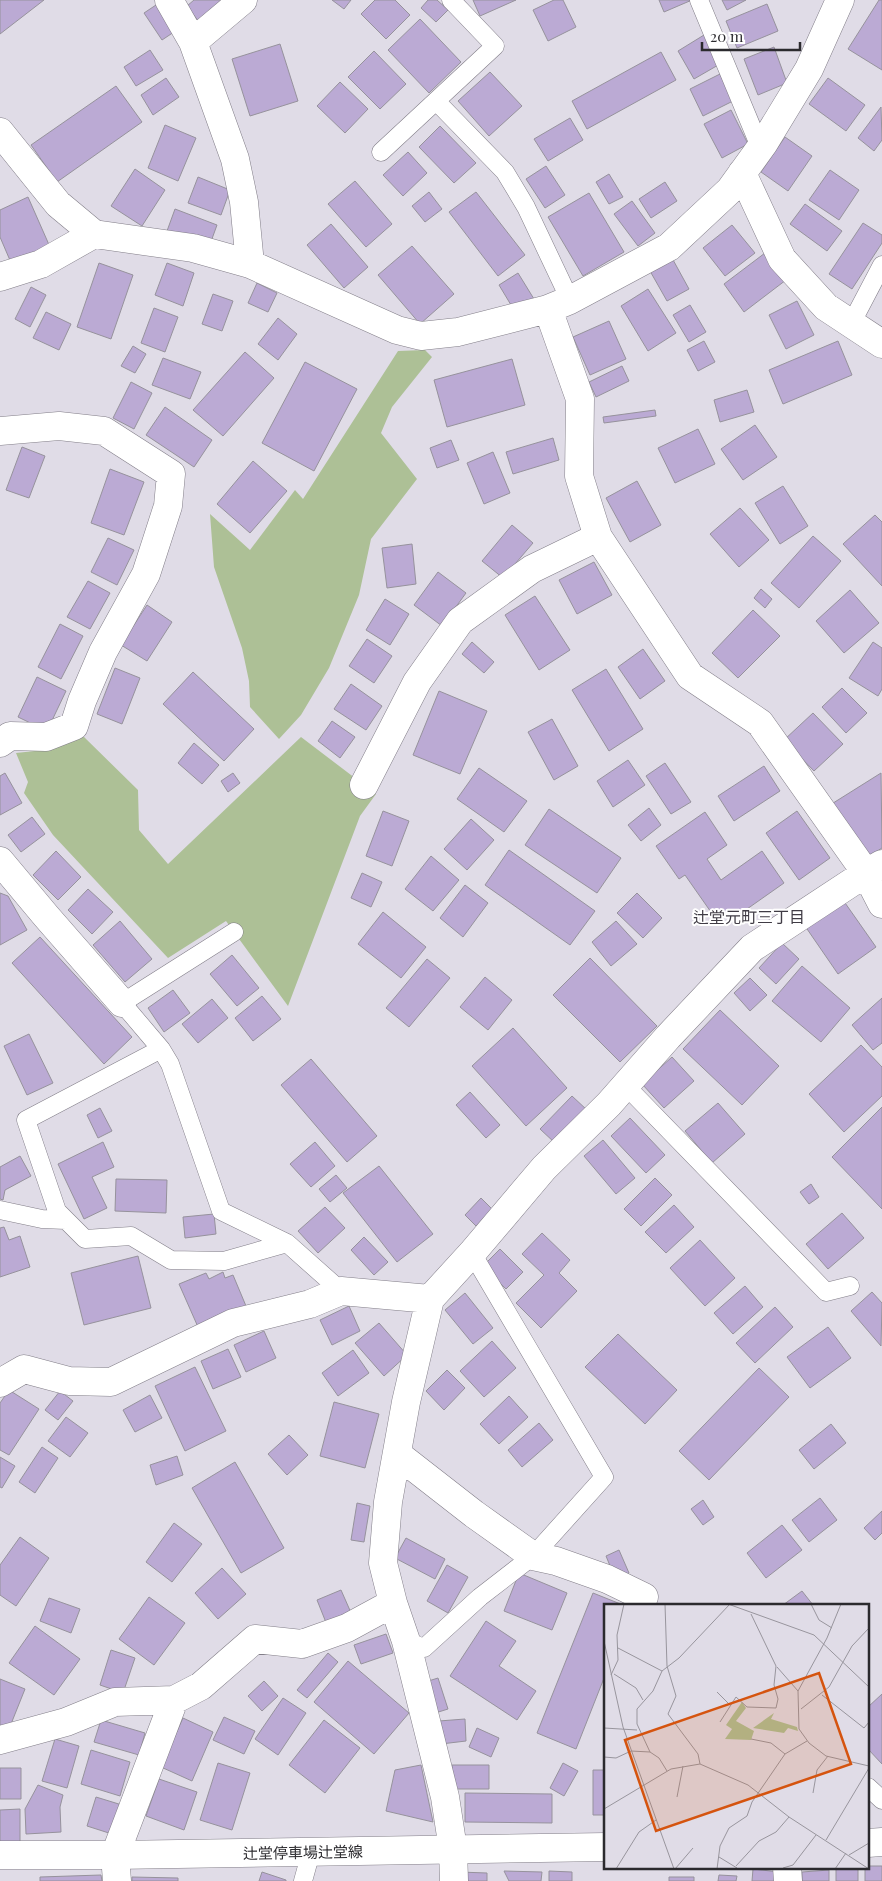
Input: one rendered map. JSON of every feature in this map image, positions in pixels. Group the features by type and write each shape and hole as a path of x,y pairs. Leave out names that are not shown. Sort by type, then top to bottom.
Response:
{"street":[{"path":"169,0 193,42 235,159 244,202 250,264"},
{"path":"193,42 243,0"},
{"path":"0,132 58,204 94,234 193,248 250,264 397,330 421,336 458,332 559,304 669,247 730,190 760,148 809,69 840,0"},
{"path":"742,173 782,259 826,308 882,344"},
{"path":"0,277 41,264 94,234"},
{"path":"559,304 580,399 579,476 598,536 690,676 760,723 874,868 882,904"},
{"path":"0,432 59,426 104,431 171,474 168,506 146,574 103,652 82,701 74,726 46,737 10,736 0,743"},
{"path":"364,784 417,682 460,621 532,569 598,536"},
{"path":"2,867 122,1003"},
{"path":"454,1881 453,1849 445,1797 406,1641 393,1603 384,1563 388,1502 406,1402 430,1299 544,1168 626,1086 668,1037 752,948 874,868"},
{"path":"0,1383 24,1369 69,1381 111,1382 233,1323 310,1304 341,1290 430,1299"},
{"path":"397,1454 474,1514 533,1556 556,1561 607,1579 648,1601"},
{"path":"0,1740 66,1722 115,1702 174,1700 202,1686 255,1639 302,1644 347,1628 393,1603"},
{"path":"116,1868 174,1700"},
{"name":"辻堂停車場辻堂線","path":"0,1855 116,1868 311,1852 604,1847"},
{"path":"787,1868 788,1881"}],"lane":[{"path":"381,152 495,46 451,0"},
{"path":"699,0 760,148"},
{"path":"436,101 505,172 526,207 559,304"},
{"path":"851,324 882,265"},
{"path":"234,932 122,1003 161,1049 170,1064 221,1211 288,1243 341,1290"},
{"path":"161,1049 26,1120 57,1211 85,1239 131,1236 171,1260 224,1261 288,1243"},
{"path":"626,1086 826,1292 850,1286"},
{"path":"0,1210 42,1219 66,1220"},
{"path":"406,1641 424,1648 480,1597 533,1556 604,1477 472,1253"},
{"path":"870,1789 882,1800"},
{"path":"302,1881 311,1852"}],"green space":[{"path":"425,350 432,357 392,407 381,433 417,479 371,539 359,595 329,668 301,715 279,739 250,707 249,681 242,648 214,567 210,514 250,550 295,490 303,499 398,351"},
{"path":"83,736 138,790 139,830 168,864 301,737 376,794 360,816 288,1006 226,921 168,958 53,835 24,793 28,782 16,753 44,750"}],"building":[{"path":"0,0 44,0 0,34"},
{"path":"194,0 221,0 223,4 199,22 187,6"},
{"path":"332,0 351,0 344,9"},
{"path":"375,0 395,0 410,15 386,39 361,14"},
{"path":"428,0 437,0 448,10 436,22 421,8"},
{"path":"473,0 516,0 480,16"},
{"path":"554,0 563,0 576,27 548,41 533,10"},
{"path":"659,0 692,0 664,12"},
{"path":"722,0 746,0 727,10"},
{"path":"879,0 882,0 882,70 848,49"},
{"path":"767,4 778,31 737,48 726,21"},
{"path":"156,5 174,32 162,40 144,13"},
{"path":"420,19 461,62 429,93 388,50"},
{"path":"704,35 720,64 694,79 678,51"},
{"path":"280,44 298,101 250,116 232,59"},
{"path":"774,47 787,83 758,95 744,59"},
{"path":"150,50 163,70 136,86 124,67"},
{"path":"374,51 406,84 380,109 348,77"},
{"path":"661,52 676,80 587,129 572,101"},
{"path":"490,72 522,106 489,136 458,101"},
{"path":"720,74 733,101 703,116 690,89"},
{"path":"166,78 179,97 153,115 141,95"},
{"path":"828,78 865,105 846,131 809,104"},
{"path":"340,82 368,109 345,133 317,106"},
{"path":"116,86 142,122 57,182 31,145"},
{"path":"881,107 882,140 874,151 858,138"},
{"path":"731,110 748,144 722,158 704,124"},
{"path":"570,118 583,140 548,161 534,139"},
{"path":"165,125 196,138 178,181 148,168"},
{"path":"440,126 476,163 454,183 419,147"},
{"path":"785,137 812,156 788,191 761,172"},
{"path":"408,152 427,173 403,196 383,175"},
{"path":"546,166 565,195 545,208 526,179"},
{"path":"135,169 165,190 142,226 111,206"},
{"path":"830,170 859,190 839,220 809,200"},
{"path":"609,174 623,197 609,204 596,182"},
{"path":"198,177 230,190 221,215 188,203"},
{"path":"355,181 392,224 366,247 328,204"},
{"path":"665,182 677,201 651,218 639,199"},
{"path":"429,192 442,209 425,222 412,206"},
{"path":"476,192 525,255 498,276 449,212"},
{"path":"589,193 624,252 583,276 548,217"},
{"path":"28,197 50,247 12,265 0,237 0,210"},
{"path":"632,201 655,233 638,246 614,214"},
{"path":"805,204 842,231 827,251 790,224"},
{"path":"175,209 217,225 209,247 167,231"},
{"path":"863,223 882,235 882,243 852,289 829,274"},
{"path":"331,224 368,267 344,288 307,245"},
{"path":"732,225 755,253 725,276 703,248"},
{"path":"412,246 454,294 420,324 378,275"},
{"path":"765,253 786,280 744,312 724,284"},
{"path":"672,258 689,289 667,301 650,271"},
{"path":"99,263 133,275 111,339 77,327"},
{"path":"167,263 194,273 183,306 155,295"},
{"path":"518,273 534,299 514,310 499,285"},
{"path":"257,283 277,293 268,312 248,303"},
{"path":"31,287 46,295 30,327 15,319"},
{"path":"648,289 676,333 648,351 621,306"},
{"path":"213,294 233,301 222,331 202,324"},
{"path":"797,301 814,335 786,349 769,315"},
{"path":"690,305 706,332 689,342 673,315"},
{"path":"154,308 178,317 165,352 141,343"},
{"path":"46,312 71,324 59,350 33,338"},
{"path":"278,318 297,334 278,360 258,344"},
{"path":"609,321 626,359 590,375 573,337"},
{"path":"704,341 715,362 698,371 687,350"},
{"path":"838,341 852,375 783,404 769,370"},
{"path":"133,346 146,354 135,373 121,366"},
{"path":"245,352 274,378 223,436 193,410"},
{"path":"163,358 201,372 190,399 152,385"},
{"path":"512,359 525,405 447,427 434,380"},
{"path":"305,362 357,389 314,471 262,443"},
{"path":"622,366 629,381 596,397 589,382"},
{"path":"131,382 152,393 134,429 113,418"},
{"path":"747,390 754,412 720,422 714,400"},
{"path":"165,407 212,440 194,467 146,435"},
{"path":"655,410 656,416 604,423 603,417"},
{"path":"755,425 777,457 743,480 721,449"},
{"path":"698,429 715,464 675,483 658,448"},
{"path":"553,438 559,460 513,474 506,452"},
{"path":"451,440 459,460 437,468 430,448"},
{"path":"22,447 45,456 29,498 6,490"},
{"path":"493,452 510,493 484,504 467,463"},
{"path":"253,461 287,491 250,533 217,504"},
{"path":"110,469 144,482 124,535 91,523"},
{"path":"637,481 661,525 630,542 606,498"},
{"path":"783,486 808,526 780,544 755,503"},
{"path":"740,508 769,540 739,567 710,534"},
{"path":"875,515 882,522 882,586 843,544"},
{"path":"512,525 533,543 503,578 482,561"},
{"path":"813,536 841,561 799,608 771,583"},
{"path":"108,538 134,550 117,585 91,572"},
{"path":"412,544 416,584 387,588 382,548"},
{"path":"594,562 612,595 577,614 559,580"},
{"path":"438,572 466,593 442,626 414,605"},
{"path":"88,581 110,593 90,629 67,617"},
{"path":"761,589 772,599 765,608 754,598"},
{"path":"850,590 879,623 844,653 816,621"},
{"path":"535,596 570,650 539,670 505,615"},
{"path":"385,599 409,614 390,645 366,630"},
{"path":"147,605 172,622 147,661 121,645"},
{"path":"753,610 780,636 738,678 712,653"},
{"path":"60,624 83,636 61,679 38,667"},
{"path":"367,639 392,656 374,683 349,666"},
{"path":"472,642 494,662 484,673 462,654"},
{"path":"873,642 882,648 882,689 878,696 849,678"},
{"path":"643,649 665,681 640,699 618,667"},
{"path":"115,668 140,678 122,724 97,714"},
{"path":"606,669 643,729 609,751 572,690"},
{"path":"193,672 254,729 224,761 163,704"},
{"path":"37,677 66,691 47,731 18,717"},
{"path":"351,684 382,706 366,730 334,709"},
{"path":"842,688 867,713 846,733 822,707"},
{"path":"439,691 487,711 460,774 413,755"},
{"path":"813,713 843,744 814,771 784,740"},
{"path":"552,719 578,766 554,780 528,732"},
{"path":"332,721 355,737 340,758 318,741"},
{"path":"194,743 219,765 202,784 178,763"},
{"path":"628,760 645,785 613,807 597,781"},
{"path":"665,763 691,802 671,814 646,776"},
{"path":"764,766 780,791 734,821 718,796"},
{"path":"479,768 527,801 504,832 457,799"},
{"path":"5,773 22,803 0,815 0,776"},
{"path":"233,773 240,783 228,792 221,781"},
{"path":"881,773 882,848 864,859 830,805"},
{"path":"649,808 661,825 641,841 628,825"},
{"path":"549,809 621,858 597,893 525,845"},
{"path":"383,811 409,821 392,866 366,856"},
{"path":"797,811 830,858 799,880 766,833"},
{"path":"705,812 727,845 707,859 721,880 762,851 784,883 730,921 723,909 713,915 685,875 679,879 656,846"},
{"path":"32,817 45,834 21,852 8,835"},
{"path":"471,819 494,840 467,870 444,849"},
{"path":"509,850 595,911 570,945 485,885"},
{"path":"56,851 81,877 58,900 33,875"},
{"path":"431,856 459,880 433,911 405,889"},
{"path":"362,873 382,882 371,907 351,898"},
{"path":"465,885 488,903 463,937 440,918"},
{"path":"88,889 113,912 92,934 68,910"},
{"path":"0,893 8,896 27,930 0,945"},
{"path":"637,893 662,918 643,938 617,913"},
{"path":"843,900 876,947 838,974 805,926"},
{"path":"383,912 426,947 401,978 358,944"},
{"path":"120,921 152,959 125,982 93,945"},
{"path":"616,921 637,944 611,966 592,942"},
{"path":"40,937 132,1037 104,1064 12,963"},
{"path":"782,943 799,959 776,984 759,968"},
{"path":"232,955 259,988 237,1006 210,974"},
{"path":"590,958 657,1026 620,1062 553,995"},
{"path":"427,959 450,978 409,1027 386,1008"},
{"path":"802,966 850,1008 821,1042 772,1001"},
{"path":"485,977 512,1000 488,1030 460,1007"},
{"path":"750,978 767,995 750,1011 734,993"},
{"path":"173,990 190,1013 164,1032 148,1008"},
{"path":"262,996 281,1019 253,1041 235,1018"},
{"path":"882,998 882,1043 873,1050 852,1025"},
{"path":"212,999 228,1018 198,1043 182,1024"},
{"path":"720,1010 779,1066 742,1105 683,1049"},
{"path":"513,1028 567,1088 526,1126 472,1066"},
{"path":"29,1034 53,1083 27,1095 4,1046"},
{"path":"861,1045 882,1067 882,1096 844,1132 809,1094"},
{"path":"672,1057 694,1081 664,1108 642,1084"},
{"path":"311,1059 377,1136 347,1162 281,1085"},
{"path":"470,1092 500,1125 486,1138 456,1105"},
{"path":"572,1096 587,1110 555,1143 540,1129"},
{"path":"718,1103 745,1134 712,1163 685,1131"},
{"path":"882,1107 882,1209 832,1157"},
{"path":"100,1108 112,1131 98,1138 87,1115"},
{"path":"630,1118 665,1155 646,1173 611,1136"},
{"path":"603,1140 635,1178 616,1194 584,1156"},
{"path":"103,1142 114,1167 92,1177 107,1208 84,1219 58,1164"},
{"path":"315,1142 335,1166 311,1187 290,1164"},
{"path":"20,1156 31,1176 5,1190 3,1200 0,1199 0,1167"},
{"path":"379,1166 433,1234 397,1262 343,1193"},
{"path":"336,1175 347,1188 330,1202 319,1189"},
{"path":"655,1178 672,1195 641,1226 624,1209"},
{"path":"116,1179 167,1180 166,1213 115,1211"},
{"path":"811,1184 819,1197 809,1204 800,1192"},
{"path":"481,1198 492,1209 476,1226 465,1215"},
{"path":"674,1205 694,1227 666,1253 645,1232"},
{"path":"325,1207 345,1228 318,1253 298,1231"},
{"path":"842,1213 864,1238 828,1269 806,1244"},
{"path":"214,1214 216,1234 185,1238 183,1217"},
{"path":"4,1227 9,1240 20,1236 30,1267 0,1277 0,1228"},
{"path":"542,1233 570,1260 559,1273 577,1291 541,1328 516,1303 544,1275 522,1254"},
{"path":"364,1237 388,1262 374,1275 351,1250"},
{"path":"700,1240 735,1278 705,1306 670,1268"},
{"path":"500,1249 523,1272 506,1289 483,1266"},
{"path":"138,1256 151,1308 84,1325 71,1273"},
{"path":"223,1272 225,1278 233,1275 246,1306 198,1327 179,1284 206,1273 209,1279"},
{"path":"745,1286 763,1307 733,1334 714,1313"},
{"path":"872,1292 882,1303 881,1346 851,1311"},
{"path":"465,1293 493,1328 473,1344 445,1310"},
{"path":"349,1306 360,1331 332,1345 320,1320"},
{"path":"775,1307 793,1327 755,1363 736,1343"},
{"path":"379,1323 407,1355 384,1376 355,1343"},
{"path":"828,1327 851,1358 810,1388 787,1357"},
{"path":"264,1331 276,1358 246,1372 234,1345"},
{"path":"618,1334 677,1390 645,1424 585,1367"},
{"path":"492,1341 516,1368 484,1397 460,1371"},
{"path":"228,1349 241,1377 213,1389 201,1361"},
{"path":"353,1350 369,1373 338,1396 322,1373"},
{"path":"195,1367 226,1431 185,1451 155,1386"},
{"path":"759,1368 789,1397 709,1480 679,1451"},
{"path":"447,1370 465,1388 444,1410 426,1391"},
{"path":"9,1390 39,1409 9,1455 0,1450 0,1403"},
{"path":"60,1391 73,1401 58,1420 45,1410"},
{"path":"150,1395 162,1418 135,1432 123,1410"},
{"path":"509,1396 528,1417 499,1444 480,1424"},
{"path":"334,1402 379,1414 365,1468 320,1456"},
{"path":"66,1417 88,1433 70,1457 48,1441"},
{"path":"539,1423 553,1440 522,1467 508,1450"},
{"path":"831,1424 846,1443 814,1469 799,1450"},
{"path":"289,1435 308,1455 287,1475 268,1454"},
{"path":"42,1447 58,1458 35,1493 19,1482"},
{"path":"177,1456 183,1475 156,1485 150,1465"},
{"path":"0,1457 15,1466 2,1488 0,1487"},
{"path":"235,1462 284,1548 241,1573 192,1488"},
{"path":"820,1498 837,1520 809,1542 792,1520"},
{"path":"703,1500 714,1517 703,1525 691,1509"},
{"path":"357,1503 370,1506 364,1542 351,1540"},
{"path":"882,1511 882,1533 875,1540 864,1528"},
{"path":"174,1523 202,1544 172,1582 146,1562"},
{"path":"782,1525 802,1550 766,1578 747,1553"},
{"path":"20,1537 49,1558 16,1606 0,1595 0,1565"},
{"path":"406,1538 445,1559 435,1579 395,1558"},
{"path":"619,1550 629,1573 615,1578 606,1556"},
{"path":"447,1565 468,1577 448,1613 427,1601"},
{"path":"222,1568 246,1594 218,1619 195,1593"},
{"path":"519,1573 567,1593 552,1630 504,1611"},
{"path":"341,1590 352,1615 327,1625 317,1600"},
{"path":"802,1591 812,1604 784,1604"},
{"path":"593,1593 620,1604 604,1604 604,1678 576,1749 537,1733"},
{"path":"149,1597 185,1623 154,1665 119,1639"},
{"path":"49,1598 80,1609 71,1633 40,1621"},
{"path":"486,1621 516,1641 499,1666 536,1691 517,1720 450,1676"},
{"path":"35,1626 80,1659 54,1695 9,1663"},
{"path":"386,1634 393,1653 361,1664 354,1645"},
{"path":"111,1650 135,1658 123,1693 100,1685"},
{"path":"328,1653 338,1662 307,1698 297,1690"},
{"path":"348,1661 409,1713 374,1754 314,1702"},
{"path":"438,1678 448,1709 432,1714 422,1683"},
{"path":"0,1679 25,1689 9,1729 0,1725"},
{"path":"264,1681 278,1696 262,1711 248,1696"},
{"path":"882,1694 882,1764 870,1751 870,1705"},
{"path":"283,1698 306,1713 278,1755 255,1739"},
{"path":"224,1717 255,1731 244,1754 213,1740"},
{"path":"183,1718 213,1732 192,1781 161,1767"},
{"path":"465,1719 466,1741 441,1744 439,1721"},
{"path":"101,1720 145,1733 139,1755 94,1742"},
{"path":"324,1720 360,1748 325,1793 289,1765"},
{"path":"477,1728 499,1738 491,1757 469,1747"},
{"path":"55,1739 79,1746 67,1788 42,1781"},
{"path":"91,1750 130,1762 120,1796 81,1784"},
{"path":"218,1763 250,1773 232,1830 200,1820"},
{"path":"563,1763 578,1771 564,1796 550,1788"},
{"path":"421,1765 433,1822 386,1811 395,1770"},
{"path":"452,1765 489,1765 489,1789 452,1789"},
{"path":"0,1768 21,1768 21,1799 0,1799"},
{"path":"593,1770 604,1770 604,1815 593,1815"},
{"path":"159,1779 197,1792 184,1830 146,1816"},
{"path":"38,1785 63,1795 60,1807 61,1832 26,1834 25,1809"},
{"path":"465,1793 552,1794 552,1823 465,1822"},
{"path":"96,1797 122,1805 112,1834 87,1826"},
{"path":"20,1809 20,1846 0,1846 0,1810"},
{"path":"882,1866 882,1881 865,1881 865,1868"},
{"path":"753,1869 779,1872 779,1881 752,1881"},
{"path":"836,1869 858,1869 858,1881 836,1881"},
{"path":"829,1870 829,1881 802,1881 802,1872"},
{"path":"504,1871 542,1872 541,1881 509,1881"},
{"path":"549,1871 572,1872 572,1881 549,1881"},
{"path":"262,1872 286,1880 286,1881 259,1881"},
{"path":"459,1872 487,1873 487,1881 458,1881"},
{"path":"101,1875 102,1881 40,1881 40,1877"},
{"path":"719,1875 737,1876 736,1881 718,1881"},
{"path":"132,1877 178,1878 178,1881 132,1881"},
{"path":"669,1877 694,1877 694,1881 669,1881"}],"district":[{"name":"辻堂元町三丁目","path":"749,916"}]}
